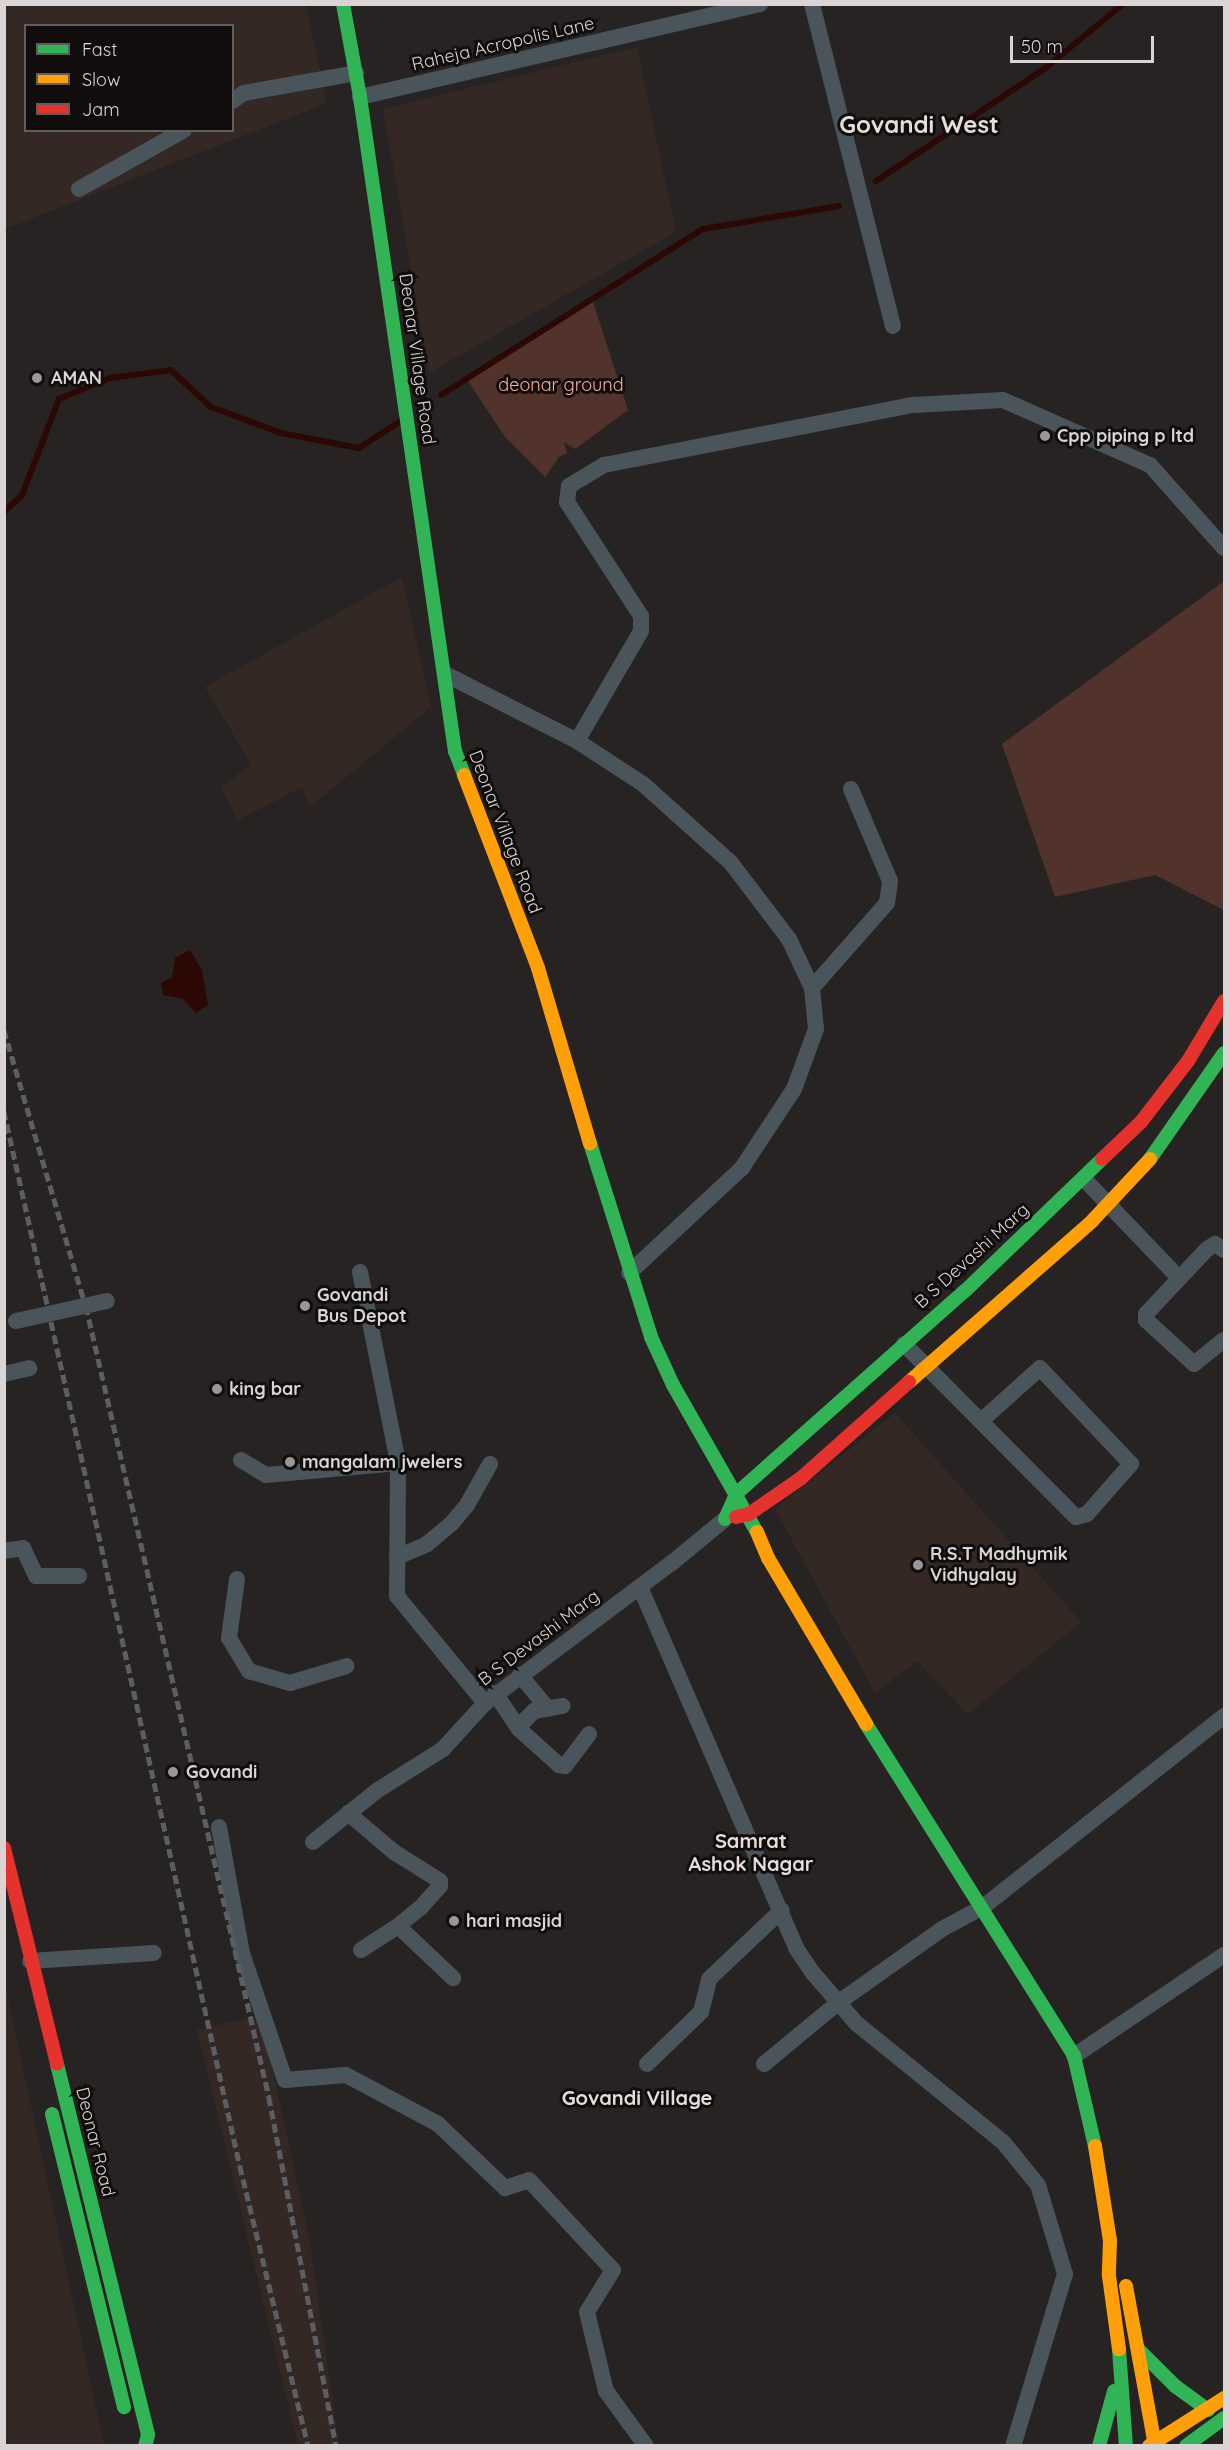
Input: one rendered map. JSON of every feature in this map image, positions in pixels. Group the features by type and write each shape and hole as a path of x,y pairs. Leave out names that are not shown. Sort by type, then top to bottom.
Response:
{"main road":[{"name":"Deonar Village Road","path":"343,4 360,97 455,751 538,968 629,1273 651,1337 673,1385 749,1514 768,1558 907,1794 983,1907 1074,2056 1092,2130 1110,2241"},
{"name":"B S Devashi Marg","path":"724,1519 736,1494 781,1456 1085,1180 1141,1122 1188,1061 1224,1001"},
{"name":"B S Devashi Marg","path":"724,1519 749,1514 800,1479 1107,1205 1149,1160 1224,1053"},
{"path":"781,1456 800,1479"},
{"name":"Deonar Road","path":"4,1848 148,2435 137,2438 120,2388 48,2100 64,2098"},
{"path":"1110,2241 1123,2274 1139,2350 1153,2444 1224,2398"},
{"path":"1110,2241 1109,2276 1120,2353 1126,2445"},
{"path":"1139,2350 1175,2386 1208,2410"},
{"path":"1099,2445 1113,2402 1120,2353"},
{"path":"120,2388 136,2385"},
{"path":"1186,2445 1224,2418"}],"street":[{"name":"Raheja Acropolis Lane","path":"360,97 760,4"},
{"path":"812,4 893,326"},
{"path":"234,100 244,93 356,73"},
{"path":"79,189 180,132"},
{"path":"577,741 641,632 641,616 567,502 569,486 604,465 914,405 1003,400 1150,465 1224,548"},
{"path":"445,674 577,741 643,784 731,863 789,939 813,988 816,1029 794,1089 742,1168 629,1273"},
{"path":"813,988 887,903 890,880 851,789"},
{"path":"1085,1180 1179,1278"},
{"path":"1224,1250 1215,1244 1207,1249 1149,1307 1146,1320 1194,1365 1224,1340"},
{"path":"360,1272 398,1463 397,1557 427,1544 452,1523 467,1505 490,1464"},
{"path":"16,1321 107,1301"},
{"path":"904,1344 1076,1517 1087,1514 1131,1464 1040,1368 982,1420"},
{"path":"4,1374 29,1368"},
{"path":"241,1460 266,1474 398,1463"},
{"name":"B S Devashi Marg","path":"397,1557 397,1596 490,1698 640,1587 724,1519"},
{"path":"4,1551 23,1548 36,1576 78,1576"},
{"path":"237,1579 229,1638 249,1671 290,1683 347,1666"},
{"path":"640,1587 782,1910 796,1948 856,2023 1003,2142 1038,2185 1065,2274 1013,2445"},
{"path":"518,1727 529,1714 556,1708 520,1675"},
{"path":"313,1842 348,1813 443,1749 490,1698 518,1727 565,1766 589,1734"},
{"path":"764,2064 839,2002 942,1929 983,1907 1224,1716"},
{"path":"348,1813 394,1852 440,1881 440,1886 420,1908 398,1926 361,1950"},
{"path":"219,1827 242,1953 285,2080 346,2075 438,2124 505,2188 529,2180 613,2270 587,2312 606,2391 645,2445"},
{"path":"647,2064 701,2012 709,1979 782,1910"},
{"path":"398,1926 453,1978"},
{"path":"30,1961 154,1953"},
{"path":"1074,2056 1224,1955"}],"shaded area":[{"path":"5,5 306,5 327,103 5,229"},
{"path":"637,47 676,232 429,373 383,109"},
{"path":"402,577 431,707 310,807 302,787 238,820 221,788 251,764 205,687"},
{"path":"190,950 202,970 208,1005 196,1013 183,999 163,995 161,983 172,977 175,958"},
{"name":"R.S.T Madhymik Vidhyalay","path":"895,1413 1081,1622 968,1714 917,1661 875,1693 775,1509"},
{"path":"5,1985 104,2445 5,2445"},
{"path":"261,2015 310,2242 339,2445 298,2445 197,2030"}],"green space":[{"name":"deonar ground","path":"592,299 628,410 575,449 564,442 567,453 559,457 545,477 505,437 466,378"},
{"path":"1224,581 1224,910 1155,875 1055,897 1002,744"}],"waterway":[{"path":"876,181 1044,69 1123,4"},
{"path":"441,395 703,229 839,206"},
{"path":"4,512 22,495 59,399 110,378 171,370 211,407 281,433 359,448 402,420"}],"railway":[{"path":"4,1030 86,1306 269,2097 336,2446"},
{"path":"4,1111 240,2166 308,2446"}],"traffic: fast":[{"path":"343,4 360,97 455,751 464,775"},
{"path":"1150,1159 1224,1053"},
{"path":"590,1143 651,1337 673,1385 757,1532"},
{"path":"725,1519 736,1494 965,1291 1102,1159"},
{"path":"866,1724 1074,2056 1095,2146"},
{"path":"57,2064 148,2435 145,2446"},
{"path":"52,2114 124,2407"},
{"path":"1119,2349 1126,2446"},
{"path":"1139,2350 1175,2386 1208,2410"},
{"path":"1099,2446 1114,2391"},
{"path":"1186,2446 1224,2418"}],"traffic: slow":[{"path":"464,775 538,968 590,1143"},
{"path":"909,1382 1092,1221 1150,1159"},
{"path":"757,1532 768,1558 866,1724"},
{"path":"1095,2146 1110,2241 1109,2276 1119,2349"},
{"path":"1126,2286 1155,2446"},
{"path":"1149,2446 1224,2398"}],"traffic: jam":[{"path":"1102,1159 1141,1122 1188,1061 1224,1001"},
{"path":"736,1517 749,1514 800,1479 909,1382"},
{"path":"4,1848 57,2064"}],"place":[{"name":"AMAN","path":"37,378"},
{"name":"Cpp piping p ltd","path":"1045,436"},
{"name":"Govandi Bus Depot","path":"305,1306"},
{"name":"king bar","path":"217,1389"},
{"name":"mangalam jwelers","path":"290,1462"},
{"name":"R.S.T Madhymik Vidhyalay","path":"918,1565"},
{"name":"Govandi","path":"173,1772"},
{"name":"hari masjid","path":"454,1921"}],"district":[{"name":"Govandi West","path":"919,125"},
{"name":"Samrat Ashok Nagar","path":"751,1852"},
{"name":"Govandi Village","path":"637,2097"}]}
